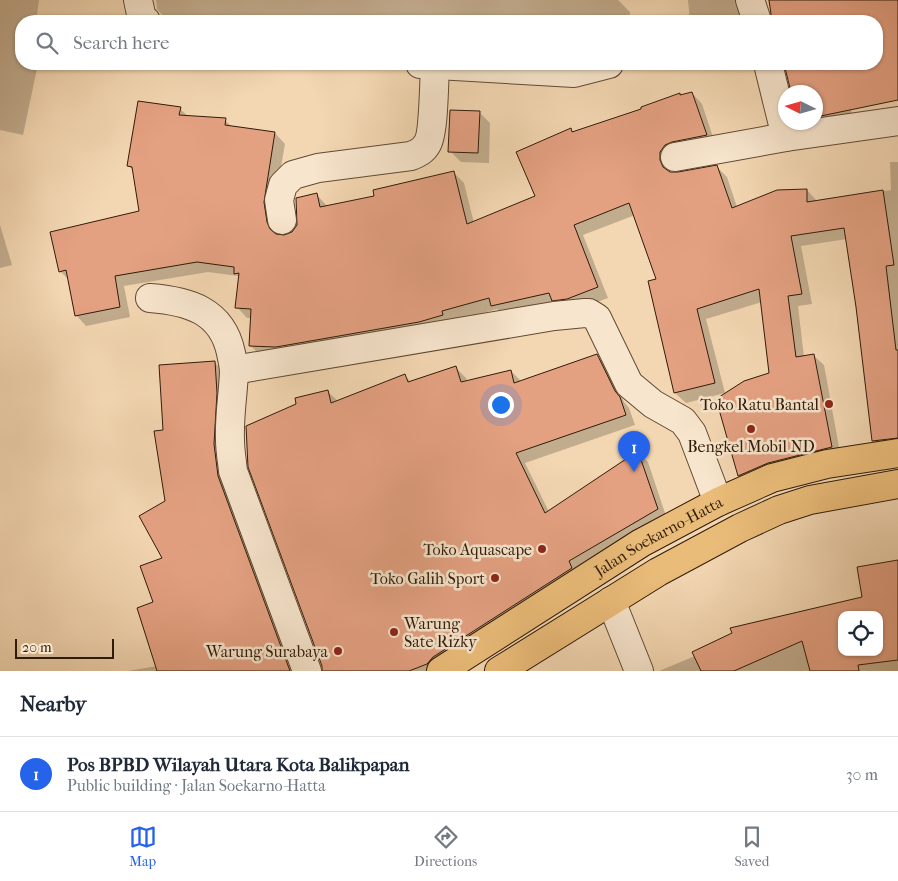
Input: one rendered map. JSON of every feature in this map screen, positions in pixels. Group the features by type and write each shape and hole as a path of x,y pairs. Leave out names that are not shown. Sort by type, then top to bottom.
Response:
{"highway":[{"name":"Jalan Soekarno-Hatta","path":"441,671 641,543 718,502 772,478 827,464 898,452"},
{"name":"Jalan Soekarno-Hatta","path":"499,671 658,572 740,528 779,510 810,500 898,484"},
{"path":"641,543 658,572"}],"street":[{"path":"138,0 141,15"},
{"path":"750,0 755,15"},
{"path":"282,220 279,200 283,185 293,175 318,168 411,156 422,151 428,143 432,132 427,70"},
{"path":"525,70 574,73 586,70"},
{"path":"769,70 786,137"},
{"path":"675,157 786,137 898,121"},
{"path":"150,298 175,300 198,309 211,317 222,330 229,344 234,370 230,440 233,471 307,671"},
{"path":"234,370 554,316 589,313 598,318 630,384 653,404 683,422 692,433 718,502"},
{"path":"610,601 640,671"}],"building":[{"path":"769,0 898,0 898,100 823,116 823,85 789,85 786,70 883,70 883,15 771,15"},
{"path":"692,92 707,135 665,145 660,152 660,160 663,167 670,172 717,165 732,208 777,190 807,189 807,202 883,190 894,265 886,266 896,350 898,350 898,438 872,441 856,307 844,228 791,236 802,294 788,296 796,357 814,354 832,447 768,463 738,476 716,399 744,381 769,373 759,289 697,309 715,383 674,393 648,281 656,279 629,203 574,225 598,287 567,299 552,301 549,293 491,306 489,298 442,311 443,315 419,322 276,347 249,346 251,309 235,308 239,273 234,274 234,267 197,262 115,276 120,307 75,316 66,270 59,272 50,232 139,211 132,167 127,166 138,101 181,107 179,115 226,118 225,125 275,132 264,202 270,229 276,234 284,235 292,232 297,225 296,198 317,193 320,207 374,196 373,190 454,171 467,224 535,196 516,152 571,128 572,132 641,109 641,107 680,93 680,95"},
{"path":"450,110 480,111 478,153 448,152"},
{"path":"597,354 615,391 620,397 626,415 516,453 545,513 638,451 658,509 569,561 572,568 433,657 427,664 409,671 322,671 322,666 248,467 246,426 296,404 295,398 328,390 331,403 405,374 408,382 456,366 461,382 511,370 514,383"},
{"path":"215,361 217,393 214,444 218,476 290,671 157,671 137,608 153,602 140,566 162,558 139,516 165,501 154,431 163,430 159,365"},
{"path":"898,560 898,660 858,665 859,671 810,671 802,641 734,671 701,671 692,652 732,633 730,628 862,597 857,567"}],"place":[{"name":"Toko Ratu Bantal","path":"829,404"},
{"name":"Bengkel Mobil ND","path":"751,429"},
{"name":"Pos BPBD Wilayah Utara Kota Balikpapan","path":"634,472"},
{"name":"Toko Aquascape","path":"542,549"},
{"name":"Toko Galih Sport","path":"495,578"},
{"name":"Warung Sate Rizky","path":"394,632"},
{"name":"Warung Surabaya","path":"338,651"}]}
